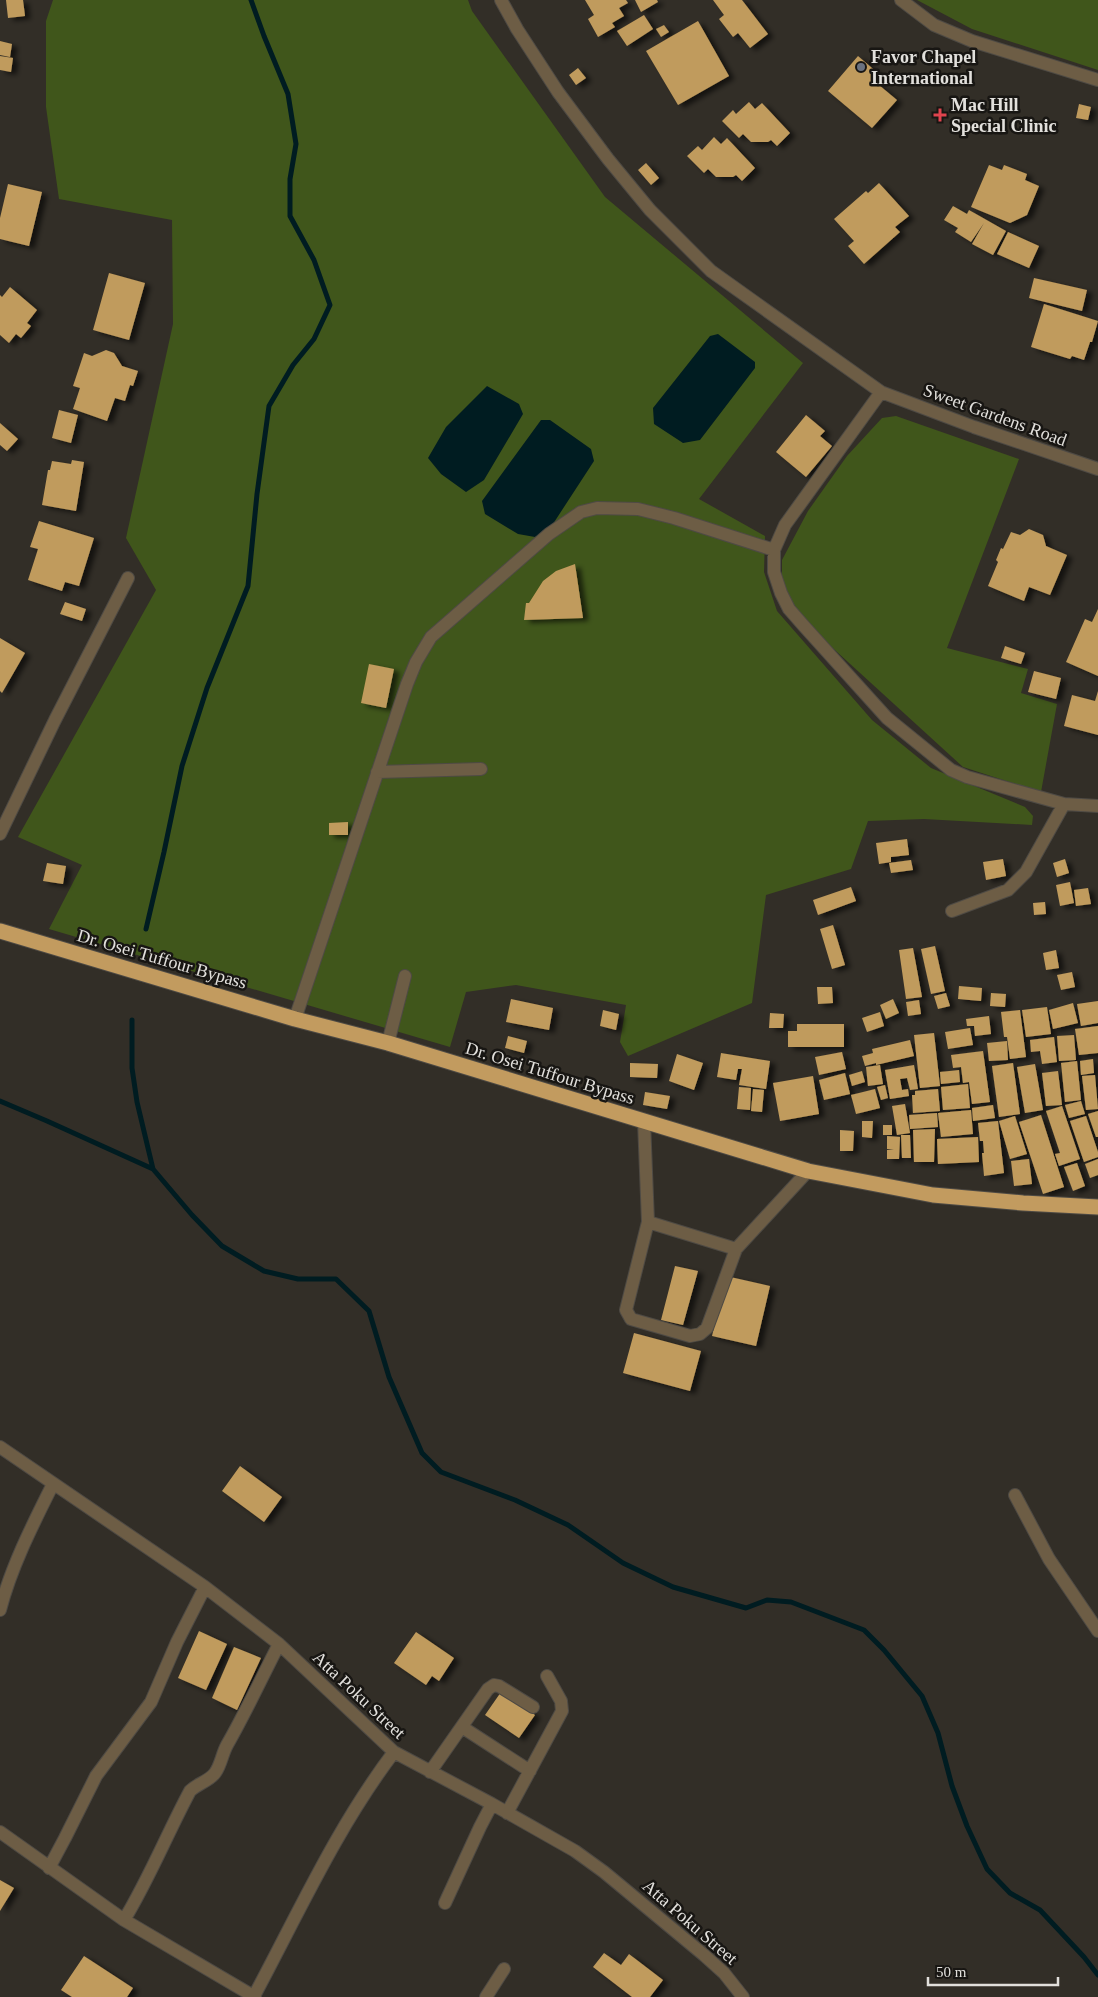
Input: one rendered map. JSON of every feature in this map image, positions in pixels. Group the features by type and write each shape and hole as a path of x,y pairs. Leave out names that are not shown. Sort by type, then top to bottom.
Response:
{"highway":[{"name":"Dr. Osei Tuffour Bypass","path":"0,932 295,1019 388,1042 808,1171 933,1195 1098,1207"}],"street":[{"name":"Sweet Gardens Road","path":"501,0 517,29 563,100 608,159 680,242 711,271 881,392 974,427 1098,469"},
{"path":"901,0 934,25 972,41 1098,80"},
{"path":"881,392 785,525 774,550 774,572 781,593 789,608 887,718 951,770 992,785 1064,804 1098,806"},
{"path":"295,1019 377,772 416,662 431,637 549,534 581,512 597,508 638,509 674,518 774,550"},
{"path":"0,834 55,720 128,578"},
{"path":"377,772 481,769"},
{"path":"952,911 1008,890 1026,872 1064,804"},
{"path":"388,1042 405,976"},
{"path":"644,1121 648,1222 626,1310 631,1319 690,1336 700,1334 707,1328 736,1249 808,1171"},
{"path":"648,1222 736,1249"},
{"name":"Atta Poku Street","path":"0,1446 205,1587 279,1644 394,1752 575,1851 604,1872 704,1955 724,1974 743,1997"},
{"path":"0,1610 5,1589 32,1526 53,1484"},
{"path":"1015,1495 1049,1559 1098,1631"},
{"path":"49,1868 96,1776 151,1702 177,1642 205,1587"},
{"path":"124,1920 142,1891 159,1851 190,1791 198,1784 208,1780 216,1772 226,1747 279,1644"},
{"path":"507,1813 562,1711 561,1701 547,1676"},
{"path":"430,1772 488,1689 494,1685 512,1693 533,1707"},
{"path":"462,1727 530,1771"},
{"path":"0,1832 124,1920 254,1997 333,1848 371,1783 394,1752"},
{"path":"445,1903 492,1804"},
{"path":"486,1997 504,1969"}],"green space":[{"path":"53,0 468,0 472,11 605,197 803,363 699,499 765,536 764,572 777,611 872,720 931,768 1025,807 1033,816 1032,825 924,819 868,821 851,869 766,895 752,1003 628,1056 620,1042 626,1005 516,985 466,992 450,1047 49,929 82,865 18,837 156,590 126,538 173,324 172,220 59,199 46,107 46,21"},
{"path":"917,0 1098,0 1098,70 972,29"},
{"path":"896,416 1019,459 947,648 1028,669 1021,693 1057,704 1041,792 963,767 802,620 782,583 782,560 808,511 847,456 882,418"}],"water":[{"path":"718,334 755,362 755,368 700,440 683,443 654,424 653,408 710,336"},
{"path":"487,386 519,404 523,414 484,480 466,492 441,474 428,458 446,427"},
{"path":"541,420 550,420 591,449 594,461 551,527 535,537 518,534 485,514 482,501"}],"building":[{"path":"6,0 23,0 25,16 8,18"},
{"path":"585,0 626,0 628,3 619,8 624,16 612,23 615,27 598,37 588,19 594,15"},
{"path":"635,0 657,0 658,2 641,12"},
{"path":"713,0 742,0 768,34 750,48 738,33 733,37 719,19 724,15"},
{"path":"644,15 653,29 627,46 617,31"},
{"path":"698,21 729,76 678,105 646,51"},
{"path":"664,25 669,32 661,37 656,29"},
{"path":"0,41 12,44 10,57 0,55"},
{"path":"0,56 13,58 11,72 0,70"},
{"path":"858,56 879,74 873,80 897,100 872,128 828,91"},
{"path":"578,68 586,78 576,85 569,75"},
{"path":"749,102 755,109 762,103 790,133 777,146 771,140 768,142 751,142 743,134 739,138 722,121 733,110 736,114"},
{"path":"1079,104 1091,107 1088,120 1076,118"},
{"path":"714,137 721,144 727,138 755,168 742,181 736,175 733,177 716,177 708,169 704,173 687,156 698,146 702,150"},
{"path":"646,163 659,178 651,185 638,170"},
{"path":"989,165 1002,170 1004,165 1027,174 1025,180 1039,186 1027,215 1010,223 971,207"},
{"path":"879,183 909,216 895,227 900,232 864,264 848,246 854,241 834,219 866,191 868,193"},
{"path":"8,184 42,192 29,246 0,239 0,218"},
{"path":"953,206 967,214 969,210 1006,231 993,255 972,244 984,223 971,242 955,232 958,228 944,220"},
{"path":"1008,232 1039,246 1029,268 997,254"},
{"path":"109,273 145,283 129,340 93,330"},
{"path":"1034,278 1087,290 1082,311 1029,298"},
{"path":"10,287 37,310 27,323 31,326 21,338 16,334 9,343 0,335 0,295 2,297"},
{"path":"1044,304 1098,321 1084,360 1072,356 1070,359 1031,347"},
{"path":"106,350 114,353 122,366 138,371 133,386 130,385 125,401 115,398 107,421 73,409 80,388 73,386 84,353 92,356"},
{"path":"59,410 78,415 71,443 52,438"},
{"path":"806,415 825,431 820,436 832,446 806,477 776,452"},
{"path":"0,423 18,439 7,451 0,445"},
{"path":"72,460 84,462 76,511 42,505 48,470 50,470 52,461 71,464"},
{"path":"39,521 94,538 79,586 65,582 62,591 28,580 38,549 30,547"},
{"path":"1029,529 1043,535 1046,546 1067,555 1050,595 1029,587 1024,601 988,586 998,562 996,560 1001,548 1003,549 1011,532 1020,535"},
{"path":"575,564 583,618 524,620 526,603 529,603 543,581 556,571"},
{"path":"65,602 86,609 82,621 60,614"},
{"path":"1098,609 1098,676 1066,662 1085,619 1092,622"},
{"path":"0,638 25,653 2,693 0,691"},
{"path":"1005,646 1025,653 1021,664 1001,658"},
{"path":"369,664 394,669 386,708 361,703"},
{"path":"1034,671 1061,678 1056,699 1028,692"},
{"path":"1098,691 1098,735 1064,726 1072,695 1095,701"},
{"path":"348,822 348,835 329,835 329,823"},
{"path":"907,839 909,855 891,857 891,862 879,864 876,843"},
{"path":"1003,859 1006,876 986,880 983,862"},
{"path":"1065,859 1069,873 1057,877 1053,863"},
{"path":"911,860 913,870 891,873 889,863"},
{"path":"47,863 66,866 63,884 43,881"},
{"path":"1070,882 1074,903 1060,906 1056,885"},
{"path":"851,887 856,901 818,915 813,900"},
{"path":"1088,888 1091,904 1076,906 1074,890"},
{"path":"1045,902 1046,914 1034,915 1033,903"},
{"path":"833,925 845,965 832,969 820,929"},
{"path":"935,946 945,991 931,994 921,949"},
{"path":"913,948 922,997 906,999 899,950"},
{"path":"1056,950 1059,968 1046,970 1043,953"},
{"path":"1072,972 1075,987 1061,990 1057,975"},
{"path":"959,986 982,988 981,1001 958,999"},
{"path":"817,987 832,987 833,1003 818,1004"},
{"path":"946,993 950,1006 938,1009 934,996"},
{"path":"991,993 1006,994 1005,1007 990,1006"},
{"path":"511,999 553,1008 549,1030 506,1022"},
{"path":"893,999 899,1013 886,1019 880,1005"},
{"path":"919,1000 921,1014 908,1016 906,1002"},
{"path":"1098,1001 1098,1023 1081,1026 1077,1004"},
{"path":"1073,1003 1078,1023 1053,1029 1049,1010"},
{"path":"1047,1007 1051,1034 1026,1037 1022,1010"},
{"path":"603,1010 619,1014 616,1030 600,1026"},
{"path":"1020,1010 1026,1057 1010,1059 1007,1037 1004,1037 1001,1012"},
{"path":"880,1012 884,1026 867,1032 862,1018"},
{"path":"770,1013 784,1014 783,1028 769,1028"},
{"path":"989,1016 991,1034 975,1036 974,1026 967,1026 966,1019"},
{"path":"797,1024 844,1024 844,1047 788,1047 788,1031 797,1031"},
{"path":"1098,1026 1098,1053 1079,1055 1075,1029"},
{"path":"970,1028 973,1045 948,1049 945,1032"},
{"path":"934,1033 940,1086 920,1088 914,1035"},
{"path":"1074,1035 1076,1060 1059,1061 1057,1036"},
{"path":"508,1036 527,1041 524,1053 505,1048"},
{"path":"1054,1037 1057,1062 1042,1064 1040,1051 1031,1052 1030,1040"},
{"path":"910,1040 914,1056 865,1066 862,1056 873,1053 872,1049"},
{"path":"1007,1041 1008,1060 989,1061 987,1043"},
{"path":"983,1051 990,1102 972,1104 969,1082 963,1083 961,1067 953,1068 951,1055"},
{"path":"842,1052 846,1069 819,1075 815,1057"},
{"path":"721,1053 770,1061 766,1089 739,1085 742,1069 738,1069 736,1080 717,1077"},
{"path":"677,1054 703,1063 694,1090 669,1081"},
{"path":"1093,1059 1094,1073 1081,1075 1080,1061"},
{"path":"1077,1061 1081,1100 1065,1102 1061,1063"},
{"path":"630,1063 658,1064 657,1078 630,1077"},
{"path":"1013,1063 1020,1114 999,1117 992,1066"},
{"path":"1035,1064 1043,1110 1025,1113 1017,1067"},
{"path":"880,1065 883,1084 868,1086 866,1067"},
{"path":"914,1065 918,1089 910,1090 907,1078 900,1079 902,1090 908,1089 909,1096 890,1099 885,1070"},
{"path":"959,1070 960,1082 941,1084 940,1072"},
{"path":"862,1071 865,1082 852,1086 849,1075"},
{"path":"1058,1071 1062,1105 1046,1106 1042,1073"},
{"path":"845,1073 850,1094 824,1100 819,1080"},
{"path":"1095,1075 1098,1109 1086,1110 1082,1076"},
{"path":"813,1076 819,1114 780,1121 773,1083"},
{"path":"968,1084 970,1108 943,1110 941,1087"},
{"path":"885,1085 888,1098 881,1100 877,1087"},
{"path":"739,1087 751,1088 750,1110 737,1109"},
{"path":"753,1089 764,1090 762,1112 751,1111"},
{"path":"875,1089 880,1108 856,1114 851,1095"},
{"path":"938,1089 940,1111 913,1113 912,1095 915,1095 915,1091"},
{"path":"645,1092 670,1096 667,1109 643,1105"},
{"path":"1081,1101 1085,1114 1069,1118 1065,1105"},
{"path":"905,1104 910,1133 897,1135 892,1106"},
{"path":"993,1105 995,1118 973,1121 972,1108"},
{"path":"1062,1106 1080,1159 1059,1166 1055,1154 1060,1153 1046,1111"},
{"path":"971,1110 973,1134 941,1137 938,1113"},
{"path":"1098,1111 1098,1137 1096,1137 1088,1114"},
{"path":"937,1113 938,1127 910,1129 909,1115"},
{"path":"1041,1115 1064,1187 1043,1194 1019,1122"},
{"path":"1015,1116 1027,1154 1010,1159 999,1121"},
{"path":"1086,1116 1098,1157 1084,1162 1070,1121"},
{"path":"862,1121 873,1121 872,1138 862,1137"},
{"path":"998,1121 1004,1173 984,1176 983,1141 980,1141 978,1123"},
{"path":"883,1125 892,1125 892,1135 883,1135"},
{"path":"935,1129 934,1162 914,1162 913,1130"},
{"path":"840,1130 854,1131 853,1151 840,1151"},
{"path":"901,1135 910,1135 911,1158 902,1158"},
{"path":"887,1136 900,1137 899,1159 887,1159 887,1150 894,1150 887,1149"},
{"path":"978,1137 979,1162 938,1164 937,1139"},
{"path":"1029,1159 1032,1184 1014,1186 1011,1161"},
{"path":"1098,1159 1098,1175 1090,1178 1085,1164"},
{"path":"1077,1163 1085,1186 1073,1191 1064,1167"},
{"path":"675,1266 698,1271 683,1325 661,1320"},
{"path":"726,1276 770,1286 756,1346 712,1336"},
{"path":"634,1333 701,1351 690,1391 623,1373"},
{"path":"240,1466 282,1497 264,1522 222,1491"},
{"path":"199,1631 227,1644 206,1690 178,1678"},
{"path":"416,1632 454,1658 439,1681 432,1676 426,1685 394,1663"},
{"path":"234,1647 261,1658 237,1710 212,1698"},
{"path":"501,1692 535,1715 519,1738 485,1715"},
{"path":"0,1880 14,1888 0,1911"},
{"path":"604,1953 621,1965 629,1954 663,1980 650,1997 632,1997 593,1967"},
{"path":"84,1956 133,1988 127,1997 72,1997 61,1990"}],"waterway":[{"path":"146,929 182,766 207,688 248,586 257,494 269,406 293,365 314,339 330,305 314,260 290,216 290,179 296,144 288,94 251,0"},
{"path":"132,1020 132,1068 137,1102 153,1169"},
{"path":"0,1101 153,1169 192,1215 222,1246 264,1271 298,1279 336,1279 369,1311 389,1377 422,1453 441,1472 515,1500 568,1525 623,1563 673,1587 746,1608 767,1600 791,1602 864,1630 884,1650 922,1696 938,1733 952,1786 967,1826 987,1869 1010,1893 1040,1910 1084,1957 1098,1975"}],"place":[{"name":"Favor Chapel International","path":"861,67"},
{"name":"Mac Hill Special Clinic","path":"940,115"}]}
